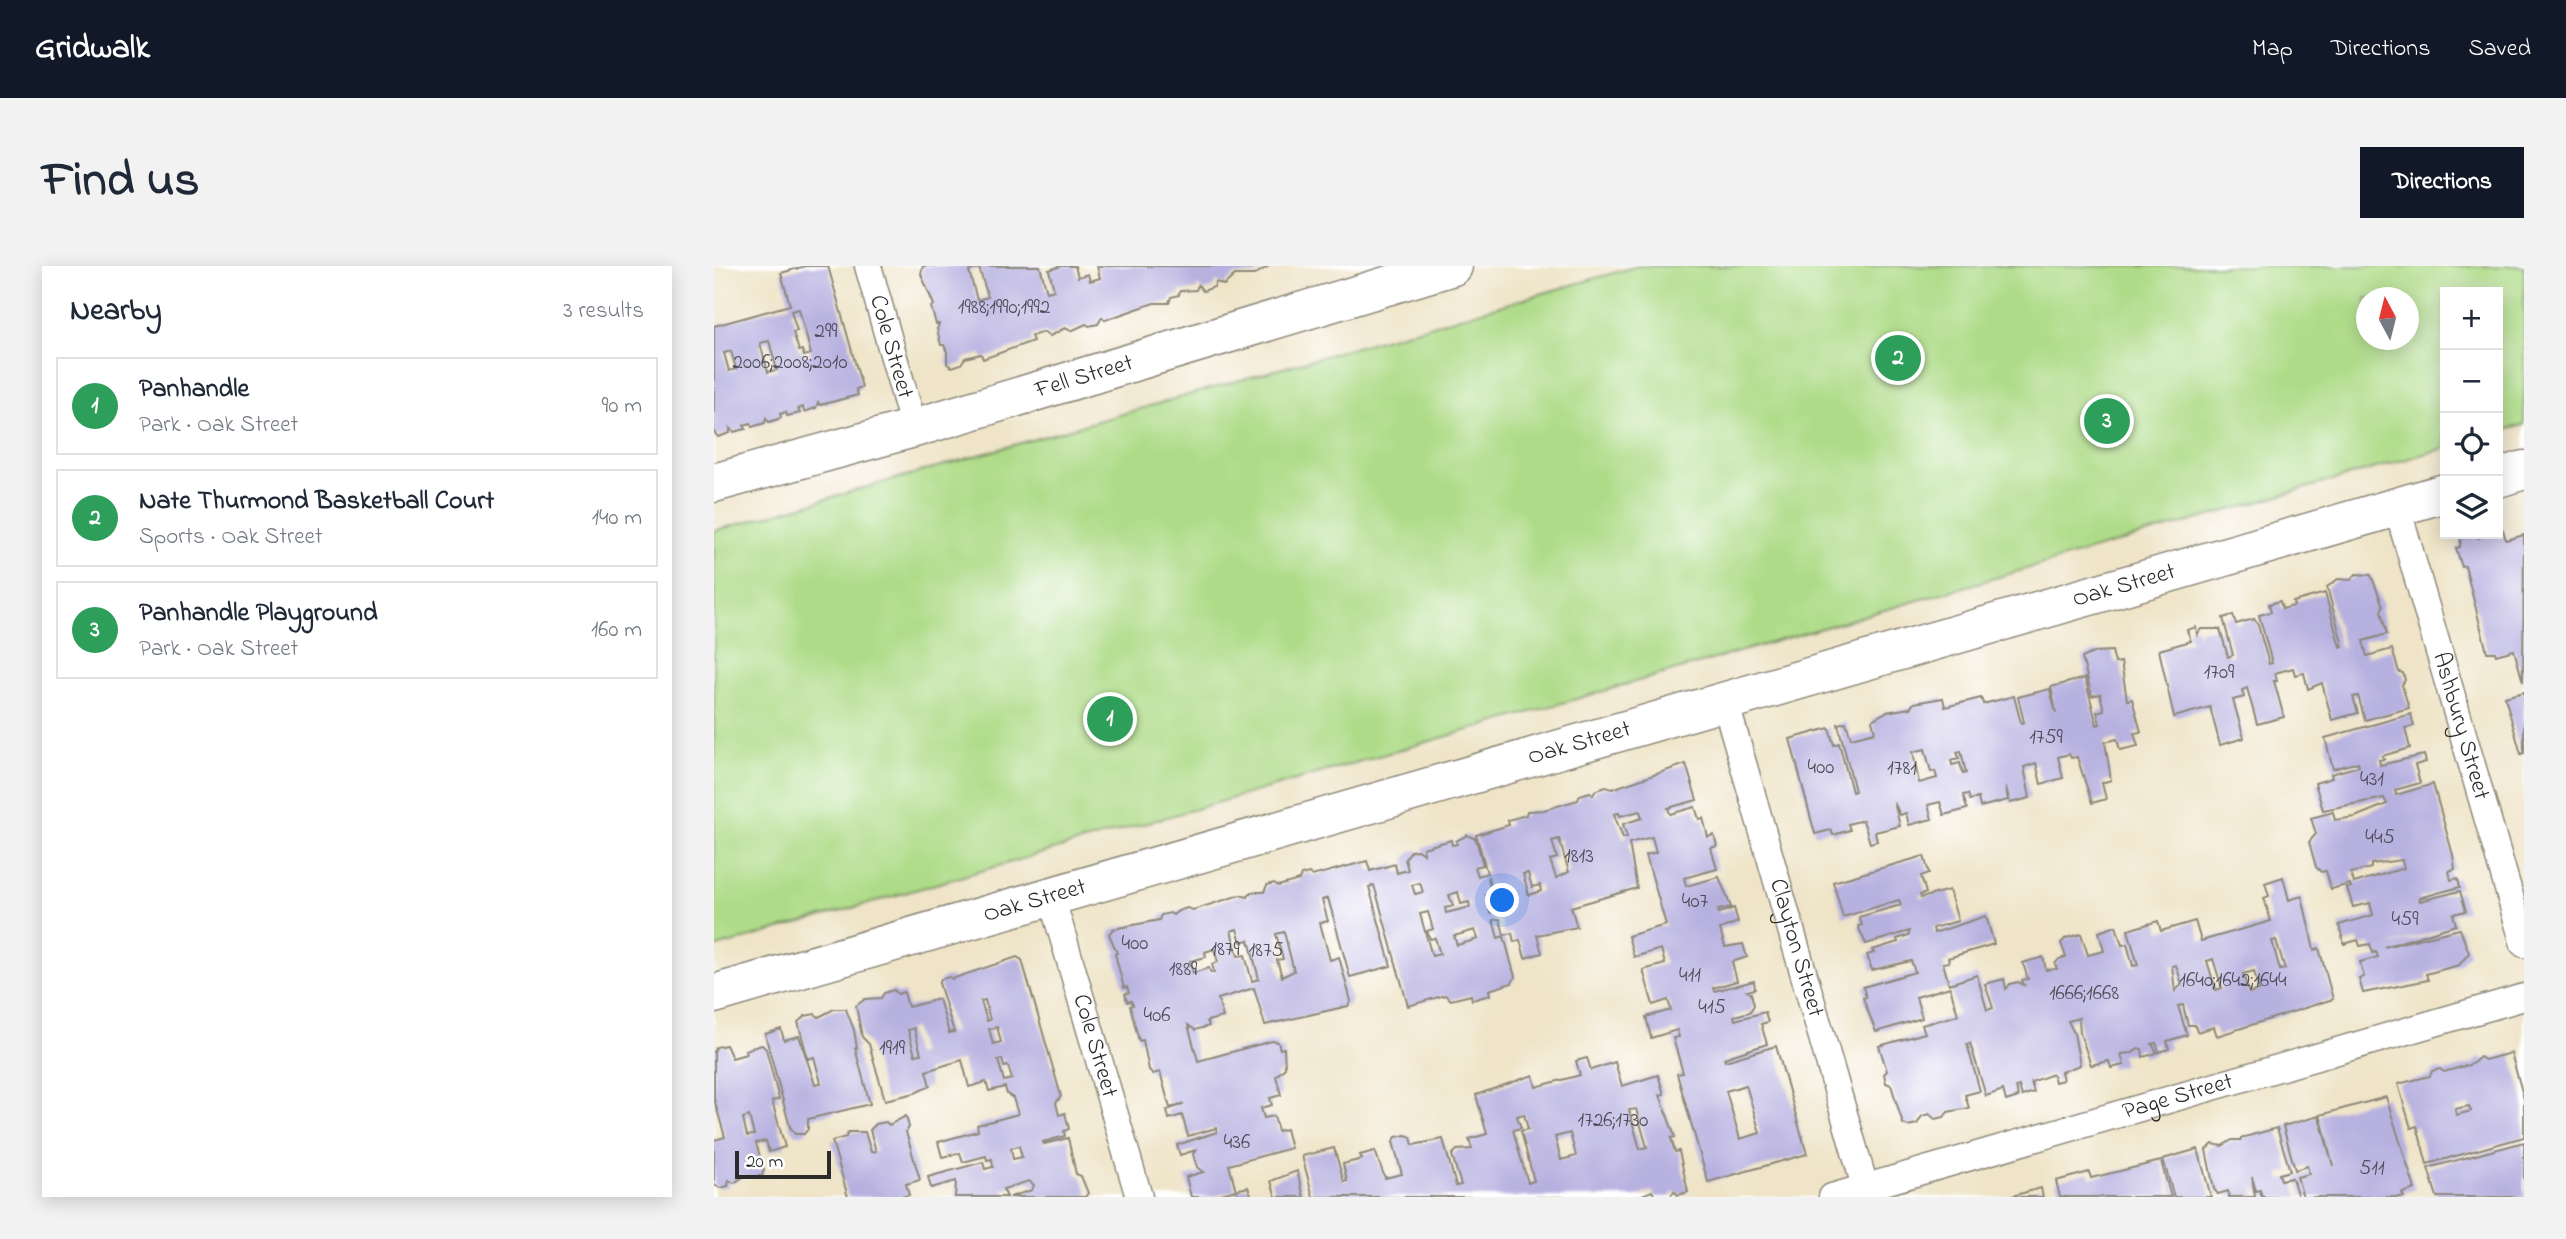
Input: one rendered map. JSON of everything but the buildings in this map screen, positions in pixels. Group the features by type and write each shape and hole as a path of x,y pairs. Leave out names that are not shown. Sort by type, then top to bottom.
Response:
{"main road":[{"name":"Fell Street","path":"714,483 915,428 1452,266"},
{"path":"2503,476 2524,470"},
{"name":"Oak Street","path":"714,994 2440,494"}],"street":[{"name":"Cole Street","path":"868,266 915,428"},
{"name":"Ashbury Street","path":"2398,506 2524,944"},
{"name":"Clayton Street","path":"1725,701 1867,1192"},
{"name":"Cole Street","path":"1051,896 1139,1197"},
{"name":"Page Street","path":"1832,1197 1867,1192 2524,997"}],"green space":[{"path":"1638,266 2524,266 2524,425 2503,431 2503,287 2440,287 2440,449 714,948 714,531"}],"place":[{"name":"Nate Thurmond Basketball Court","path":"1898,358"},
{"name":"Panhandle Playground","path":"2107,421"},
{"name":"Panhandle","path":"1110,719"}]}
